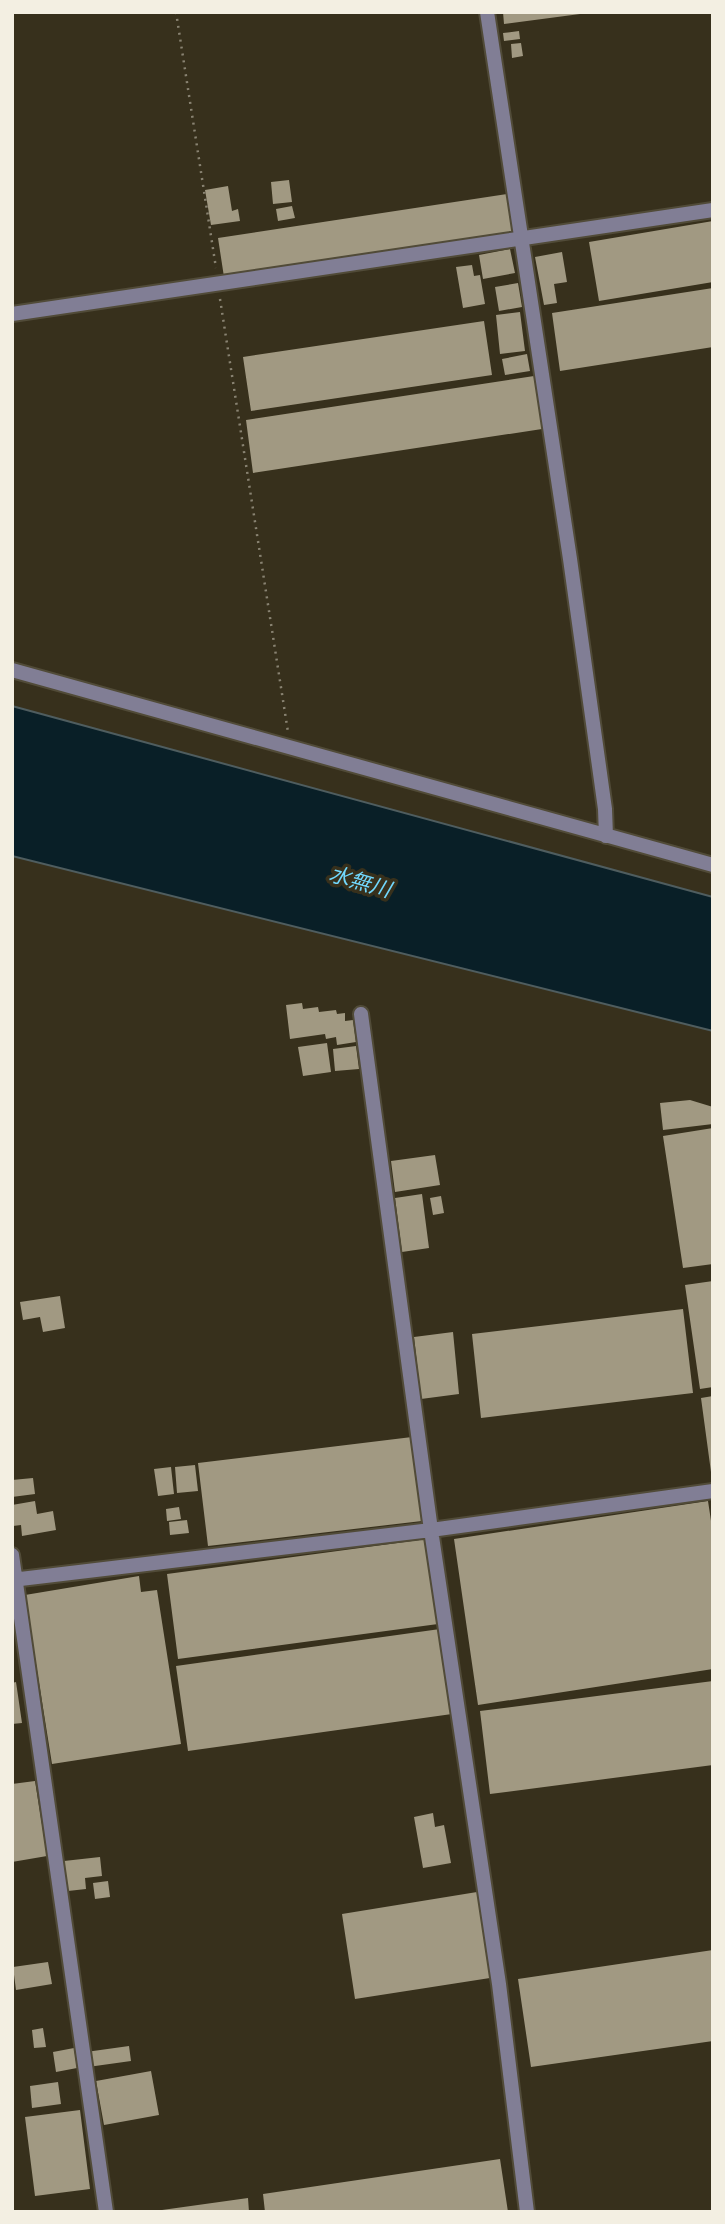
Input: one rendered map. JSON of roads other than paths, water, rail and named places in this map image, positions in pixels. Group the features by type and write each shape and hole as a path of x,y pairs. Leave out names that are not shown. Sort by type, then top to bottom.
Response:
{"street":[{"path":"487,12 570,559 605,808 606,836"},
{"path":"12,314 713,210"},
{"path":"12,670 713,865"},
{"path":"361,1014 432,1530 497,1970 527,2212"},
{"path":"14,1580 432,1530 713,1491"},
{"path":"12,1555 106,2212"}],"water":[{"name":"水無川","path":"12,706 713,897 713,1031 12,856"}]}
